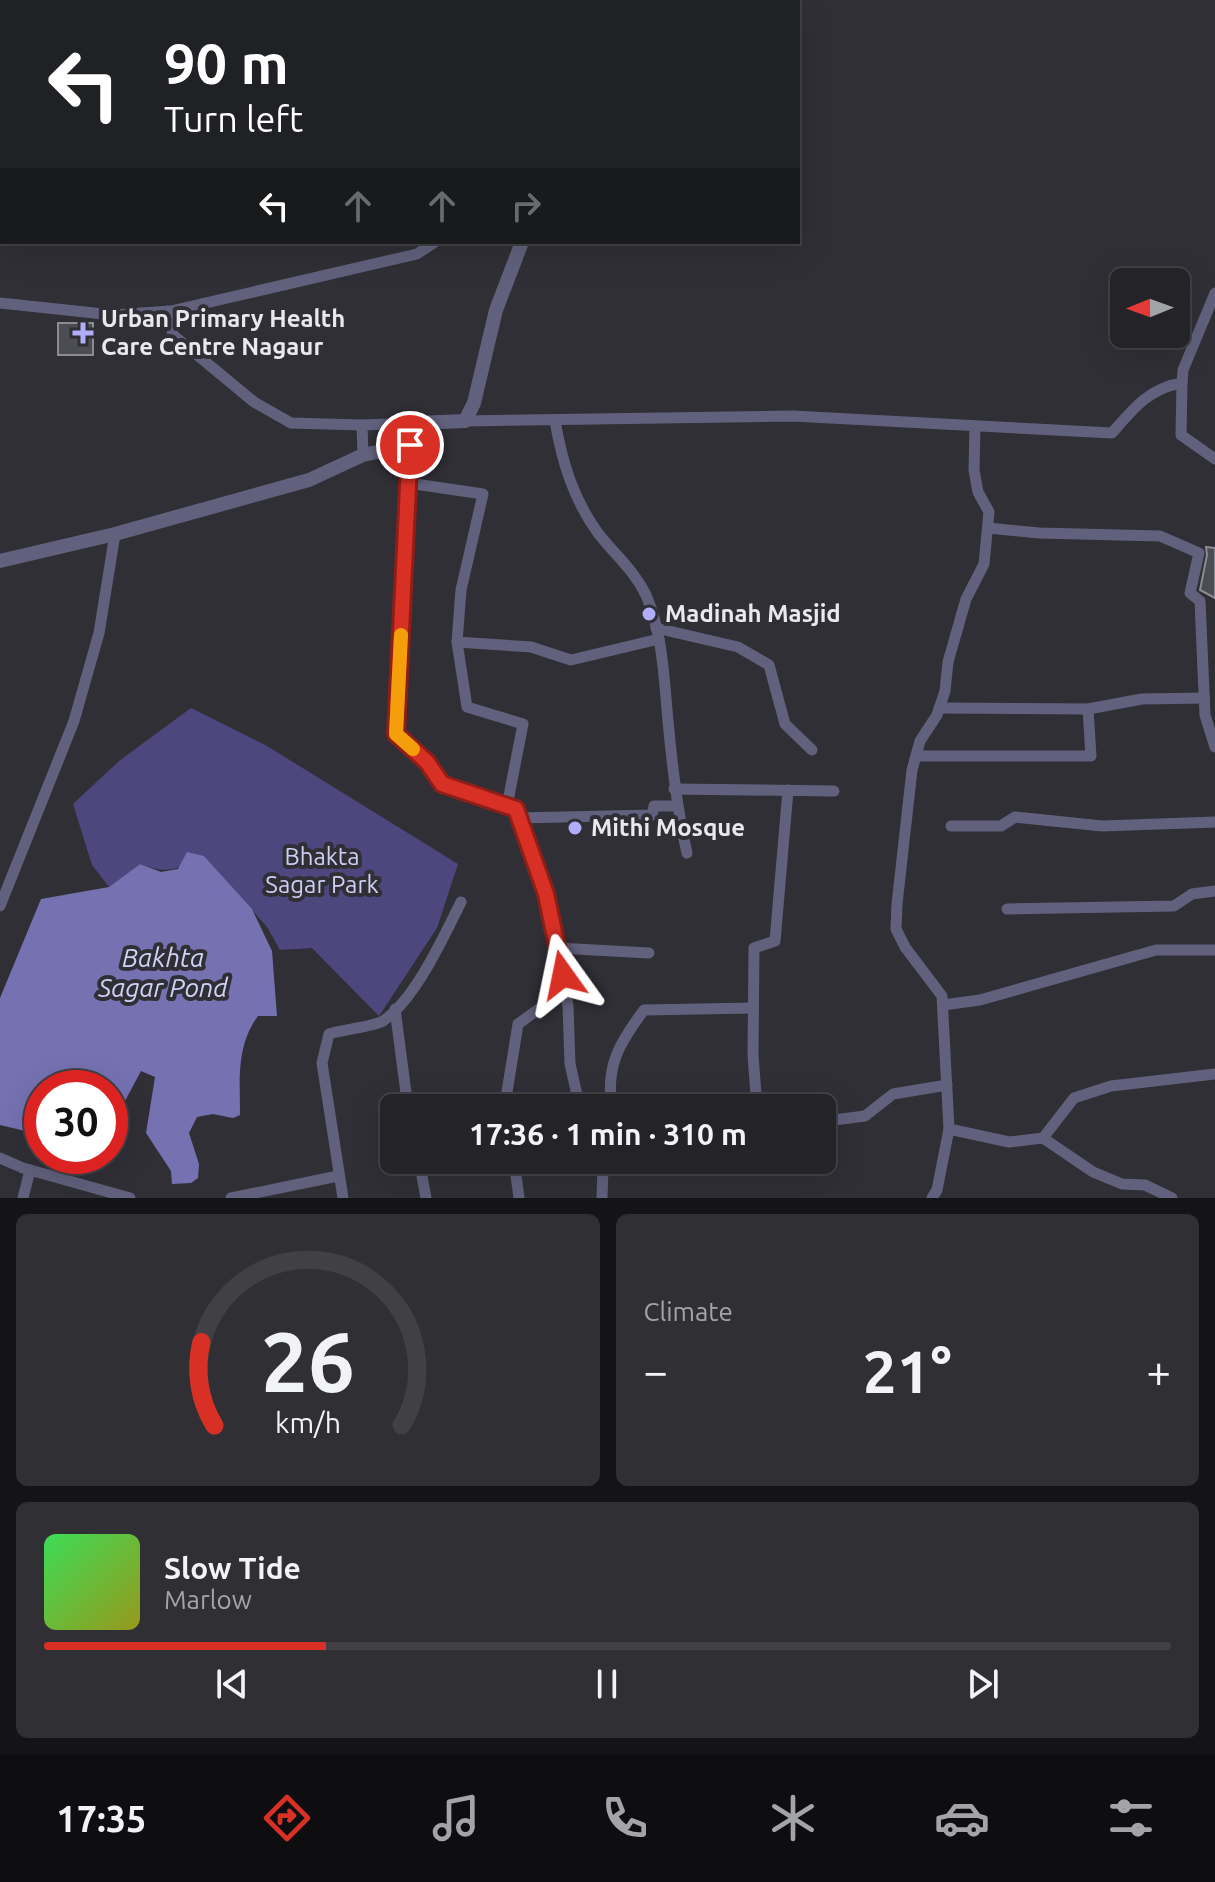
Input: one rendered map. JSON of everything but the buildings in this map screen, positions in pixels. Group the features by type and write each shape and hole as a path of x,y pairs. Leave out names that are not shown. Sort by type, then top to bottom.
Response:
{"street":[{"path":"0,303 113,315 168,311 417,254 432,244"},
{"path":"465,421 474,403 496,310 521,244"},
{"path":"1215,293 1183,370 1181,435 1215,459"},
{"path":"168,311 173,335 254,402 291,423 362,425 793,416 1112,433 1140,399 1167,385 1182,383"},
{"path":"555,421 573,492 599,533 625,561 646,596 657,633 676,806 687,853"},
{"path":"418,423 410,445 396,734 427,762 442,784 516,809 546,894 568,1006 570,1064 577,1094"},
{"path":"362,425 363,455"},
{"path":"932,1198 937,1190 949,1129 942,996 905,947 896,929 902,841 916,756 920,741 939,708 966,599 984,564 989,512 978,492 974,470 975,426"},
{"path":"0,561 115,534 309,480 363,455 410,445"},
{"path":"408,483 483,494 461,590 457,642 467,707 523,724 507,806"},
{"path":"988,528 1039,533 1160,536 1199,553 1190,593 1200,601 1205,715 1215,747"},
{"path":"0,906 74,721 99,633 115,534"},
{"path":"457,642 531,647 571,660 657,633 738,647 769,665 785,724 812,750"},
{"path":"939,708 1088,709 1142,699 1204,698"},
{"path":"916,756 1091,756 1088,709"},
{"path":"674,789 834,791"},
{"path":"756,1094 754,948 775,941 788,790"},
{"path":"519,818 652,815 654,806 676,806"},
{"path":"951,826 1001,826 1015,817 1102,826 1215,822"},
{"path":"1007,909 1174,906 1192,894 1215,891"},
{"path":"343,1198 322,1063 329,1034 352,1026 381,1023 395,1009 431,962 461,902"},
{"path":"557,948 649,953"},
{"path":"943,1005 980,1000 1156,950 1215,950"},
{"path":"507,1094 518,1024 554,998 563,975"},
{"path":"609,1094 617,1046 644,1010 753,1008"},
{"path":"395,1009 406,1094"},
{"path":"1043,1138 1074,1098 1111,1086 1215,1074"},
{"path":"836,1120 865,1116 893,1094 947,1085"},
{"path":"949,1129 1009,1142 1043,1138 1093,1172 1122,1184 1145,1185 1172,1198"},
{"path":"0,1158 24,1168"},
{"path":"23,1198 29,1174"},
{"path":"44,1174 130,1198"},
{"path":"422,1174 426,1198"},
{"path":"516,1174 519,1198"},
{"path":"602,1198 603,1174"},
{"path":"231,1198 338,1176"}],"green space":[{"name":"Bhakta Sagar Park","path":"191,708 267,746 458,864 437,928 379,1016 312,948 280,950 267,927 204,856 166,870 140,864 109,887 92,865 73,804 119,761"}],"water":[{"name":"Bakhta Sagar Pond","path":"187,852 204,856 252,909 272,951 277,1016 258,1016 246,1039 241,1063 240,1115 233,1118 213,1114 197,1117 189,1133 199,1164 198,1178 191,1183 172,1184 171,1171 146,1133 155,1077 141,1071 128,1095 128,1070 24,1070 24,1131 0,1125 0,998 41,899 109,887 140,864 161,872 178,869"}],"slow traffic":[{"path":"401,635 396,734 413,749"}],"place":[{"name":"Urban Primary Health Care Centre Nagaur","path":"83,333"},
{"name":"Madinah Masjid","path":"649,614"},
{"name":"Mithi Mosque","path":"575,828"}],"route":[{"path":"410,445 396,734 427,762 442,784 516,809 546,894 563,975"}]}
